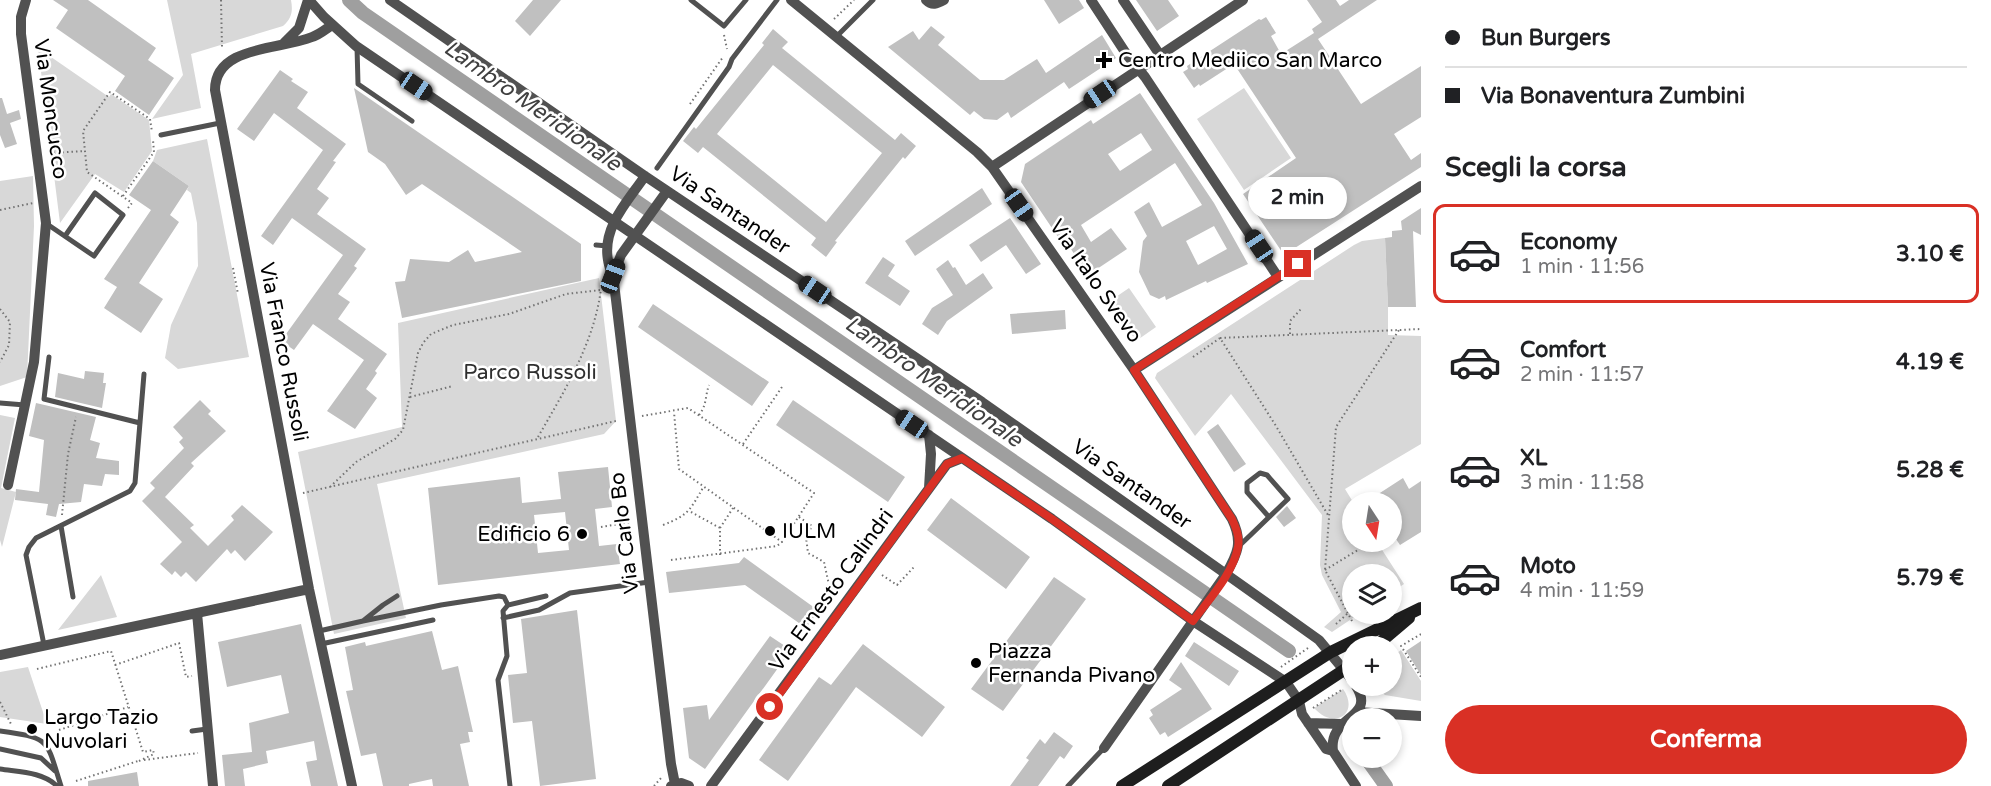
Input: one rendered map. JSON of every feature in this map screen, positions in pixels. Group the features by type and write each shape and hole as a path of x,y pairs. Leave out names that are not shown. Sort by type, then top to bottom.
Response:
{"street":[{"name":"Via Moncucco","path":"8,485 34,362 46,223 21,34 21,17 26,0"},
{"path":"308,0 332,25 357,46 638,232 879,401 1197,616 1286,682 1299,701 1302,714 1308,723 1326,748 1333,752 1356,786"},
{"name":"Via Franco Russoli","path":"281,44 290,39 299,28 308,0"},
{"name":"Via Santander","path":"390,0 642,179 972,396 1223,578 1319,640 1342,661"},
{"name":"Via Italo Svevo","path":"791,0 977,152 992,167 1134,370 1232,519 1237,530 1238,547"},
{"path":"926,0 930,4 935,4 944,0"},
{"path":"1091,0 1278,277"},
{"path":"1123,0 1160,55"},
{"path":"992,167 1243,0"},
{"name":"Via Franco Russoli","path":"332,25 314,37 281,44 236,58 220,69 215,78 214,90 309,589 352,786"},
{"path":"616,217 642,179"},
{"path":"1134,370 1421,186"},
{"path":"613,276 621,255 665,194"},
{"name":"Via Carlo Bo","path":"616,217 608,238 608,260 613,276 673,785"},
{"path":"929,435 931,454 929,489"},
{"name":"Via Ernesto Calindri","path":"711,786 948,463 962,458"},
{"path":"1104,748 1223,578 1238,547"},
{"path":"0,655 309,589"},
{"path":"1122,786 1331,652 1418,609"},
{"path":"1387,636 1418,609"},
{"path":"197,613 213,786"},
{"path":"1168,786 1342,672"},
{"path":"1402,715 1421,716"},
{"path":"1308,723 1342,724"},
{"path":"1333,752 1332,742 1336,731 1342,724"},
{"path":"673,785 681,783 689,786"}],"lane":[{"path":"691,0 724,26 746,0"},
{"path":"657,168 729,67 732,59 777,0"},
{"path":"836,37 873,0"},
{"path":"357,46 358,84 412,121"},
{"path":"160,135 220,123"},
{"name":"Via Moncucco","path":"65,236 95,193 123,214"},
{"path":"46,223 94,256 123,214"},
{"path":"596,245 608,246"},
{"path":"49,357 44,399 140,423"},
{"path":"44,647 26,555 36,538 130,491 135,483 144,374"},
{"path":"0,403 26,405"},
{"path":"1238,547 1288,499 1267,475 1260,473 1247,483 1247,492 1269,517"},
{"path":"62,526 73,597"},
{"path":"503,618 539,610 570,593 649,582"},
{"path":"363,621 382,605 398,596"},
{"path":"318,631 441,605 500,596 504,597 508,605"},
{"path":"510,786 498,680 507,656 503,611 508,605 546,596"},
{"path":"321,644 433,620"},
{"path":"192,731 207,729"},
{"path":"0,731 41,739 49,749 59,786"},
{"path":"1068,786 1104,748"},
{"path":"0,749 41,758 56,772"},
{"path":"0,769 35,775 51,780 59,786"}],"path":[{"path":"220,0 222,48"},
{"path":"834,19 854,0"},
{"path":"689,105 727,51 724,26"},
{"path":"123,196 154,152 150,119 110,92 83,130 87,172 132,203 123,214"},
{"path":"48,153 86,151"},
{"path":"1,209 39,201"},
{"path":"233,268 238,294"},
{"path":"330,487 356,462 395,439 403,430 418,353 431,334 453,326 509,314 566,294 601,288 597,315 571,380 537,438"},
{"path":"0,309 10,322 9,345 0,362"},
{"path":"1290,334 1290,321 1301,309"},
{"path":"1193,357 1220,338 1421,329"},
{"path":"1342,602 1325,570 1336,427 1399,330"},
{"path":"1220,338 1276,426 1329,517"},
{"path":"1207,340 1210,345"},
{"path":"699,415 705,406 709,385"},
{"path":"410,397 453,386"},
{"path":"743,444 782,387"},
{"path":"62,526 68,454 78,408"},
{"path":"645,415 688,408 814,493 782,542 777,546 671,560"},
{"path":"674,412 679,469 782,542"},
{"path":"302,493 616,421"},
{"path":"663,525 690,511 704,486"},
{"path":"720,555 720,528 734,507"},
{"path":"690,511 720,528"},
{"path":"799,517 812,526 806,537 808,553 824,562 829,585 834,591"},
{"path":"601,527 631,522"},
{"path":"1325,570 1355,552"},
{"path":"882,575 897,585 914,567"},
{"path":"1336,624 1342,618"},
{"path":"1421,634 1401,646 1421,677"},
{"path":"115,665 179,644 186,677 192,676"},
{"path":"1274,671 1308,648"},
{"path":"37,669 111,651 143,752 153,750 154,754 76,781"},
{"path":"1313,708 1342,690"},
{"path":"0,702 10,724"},
{"path":"59,730 129,707"},
{"path":"139,760 200,752"}],"green space":[{"path":"167,0 291,0 292,11 283,26 191,54 201,108 152,119 183,75"},
{"path":"38,48 109,97 111,94 149,120 152,151 124,192 95,174 60,223"},
{"path":"1244,88 1291,158 1244,190 1197,119"},
{"path":"207,139 249,357 178,369 165,358 171,325 198,266 197,223 191,193 187,190 189,186 153,161 157,150"},
{"path":"33,176 34,226 27,377 0,386 0,181"},
{"path":"1385,238 1388,335 1421,336 1421,444 1345,489 1347,492 1342,492 1342,552 1383,552 1391,564 1342,564 1342,624 1344,624 1332,632 1324,627 1341,612 1322,575 1320,565 1322,515 1231,394 1195,436 1155,378 1157,373 1362,241"},
{"name":"Parco Russoli","path":"599,278 616,421 604,434 377,484 406,618 334,634 298,452 402,427 398,323"},
{"path":"1129,288 1156,327 1136,341 1110,301"},
{"path":"0,415 15,418 1,488 16,492 2,547 0,540"},
{"path":"101,575 117,617 58,630"},
{"path":"1402,652 1421,681 1421,701 1391,696 1402,696"},
{"path":"28,667 47,724 0,717 0,672"},
{"path":"1342,690 1342,696 1346,696 1349,705 1348,708 1342,708 1342,716 1337,718 1322,715 1314,708"}],"building":[{"path":"53,0 88,0 156,48 148,60 174,78 149,115 115,91 125,76 56,28 68,10"},
{"path":"533,0 561,0 530,36 515,21"},
{"path":"1044,0 1079,0 1084,8 1059,24"},
{"path":"1136,0 1168,0 1179,16 1157,31"},
{"path":"1307,0 1336,0 1340,6 1349,0 1377,0 1318,39 1361,104 1421,66 1421,117 1394,134 1411,160 1421,153 1421,167 1284,255 1243,194 1296,158 1234,64 1194,88 1183,72 1188,69 1187,66 1259,19 1266,17 1276,33 1271,36 1281,54 1314,33 1312,29 1322,22"},
{"path":"931,26 945,37 938,45 980,80 1004,80 1037,59 1046,73 1102,35 1116,58 1069,89 1064,82 1011,118 1008,112 997,120 984,119 974,111 970,115 888,47 913,31 919,40"},
{"path":"773,29 788,42 782,48 895,140 901,133 916,146 905,159 903,157 835,241 837,242 826,257 811,245 816,238 703,147 698,153 683,141 694,127 696,129 764,45 762,43","holes":["773,65 882,153 826,222 717,134"]},
{"path":"280,70 293,79 291,81 308,92 297,108 346,144 317,189 329,198 317,214 366,249 354,266 357,268 338,294 350,302 338,319 387,354 366,389 377,398 355,429 327,411 364,360 313,324 294,350 281,341 343,255 292,218 273,245 261,236 323,150 274,113 254,141 237,129"},
{"path":"354,88 581,244 581,281 402,318 395,282 405,281 410,259 449,262 468,250 475,262 522,252 422,184 406,195 385,164 368,152"},
{"path":"1140,93 1214,203 1248,264 1166,300 1165,296 1159,299 1150,295 1139,272 1143,241 1147,236 1134,212 1149,202 1162,227 1202,205 1175,163 1081,225 1091,242 1111,228 1127,249 1088,275 1063,237 1060,240 1021,182 1025,164 1091,120 1093,124","holes":["1141,133 1152,150 1120,171 1108,154","1214,226 1227,249 1198,265 1186,241"]},
{"path":"0,98 2,98 7,114 19,110 21,119 10,123 17,144 5,148 0,135"},
{"path":"153,161 189,186 170,215 179,222 139,283 163,299 141,333 104,308 117,287 104,279 151,210 129,195"},
{"path":"982,188 992,204 915,256 905,241"},
{"path":"1421,208 1421,235 1413,231 1416,307 1388,307 1385,238 1392,237 1392,231 1402,230 1401,221"},
{"path":"1010,218 1041,264 1026,274 1006,245 981,262 969,245"},
{"path":"883,257 895,265 888,276 910,291 900,306 865,283"},
{"path":"948,260 966,285 983,273 993,288 947,321 938,335 922,324 932,308 953,295 936,269"},
{"path":"653,304 769,382 752,406 638,327"},
{"path":"1065,310 1066,329 1012,334 1010,314"},
{"path":"85,371 104,373 103,383 106,383 102,408 55,397 58,373 84,379"},
{"path":"200,400 211,411 208,414 226,431 191,463 194,466 165,497 194,525 190,528 208,546 234,520 231,516 242,505 273,532 245,561 235,550 231,554 227,549 196,582 186,572 181,577 175,571 172,575 160,564 182,542 142,501 155,488 150,483 184,448 179,442 183,438 173,427"},
{"path":"793,400 905,477 888,502 776,425"},
{"path":"36,403 96,417 90,440 100,443 96,458 119,461 119,475 105,474 102,486 84,484 81,502 59,504 56,517 46,515 48,504 15,500 16,489 39,492 44,440 29,436"},
{"path":"1218,424 1246,464 1234,472 1207,432"},
{"path":"608,467 612,507 595,509 599,546 617,544 620,564 438,585 428,488 520,477 522,503 561,499 558,472","holes":["565,512 569,550 538,553 534,515"]},
{"path":"1403,478 1409,489 1421,481 1421,532 1402,544 1402,492 1381,492"},
{"path":"951,498 1030,557 1006,589 927,530"},
{"path":"1287,506 1296,518 1284,527 1276,517"},
{"path":"744,557 819,611 806,628 745,585 669,593 666,572 739,563"},
{"path":"1054,577 1086,599 1003,711 971,689"},
{"path":"577,610 596,779 540,786 532,721 513,723 508,675 527,673 521,619"},
{"path":"301,624 338,786 311,786 306,762 317,760 314,741 266,751 268,763 243,769 245,786 225,786 222,755 252,752 249,723 289,713 281,675 227,687 218,642"},
{"path":"432,631 442,670 458,666 473,732 468,732 470,742 460,744 469,786 433,786 432,779 409,784 409,786 383,786 376,753 361,756 346,691 353,690 345,647 365,642 366,646"},
{"path":"770,636 791,650 705,769 689,758 683,708 707,705 709,720"},
{"path":"1421,641 1421,675 1406,651"},
{"path":"1194,642 1239,671 1229,686 1185,656"},
{"path":"863,644 945,707 922,737 856,687 788,781 759,760 819,677 831,685"},
{"path":"1181,662 1212,709 1168,737 1165,732 1160,735 1149,718 1153,715 1150,710 1182,689 1169,680"},
{"path":"1054,732 1073,746 1064,759 1060,756 1038,786 1010,786 1029,760 1026,758 1040,739 1045,744"},
{"path":"137,772 139,786 88,786 88,781"}],"waterway":[{"name":"Lambro Meridionale","path":"349,0 363,13 1289,651"},
{"name":"Lambro Meridionale","path":"1373,768 1386,786"}],"place":[{"name":"Centro Mediico San Marco","path":"1104,60"},
{"name":"IULM","path":"770,531"},
{"name":"Edificio 6","path":"582,534"},
{"name":"Piazza Fernanda Pivano","path":"976,663"},
{"name":"Largo Tazio Nuvolari","path":"32,729"}],"route":[{"path":"770,707 947,464 962,458 1052,519 1193,621 1232,564 1238,547 1237,530 1134,370 1298,264"}]}
